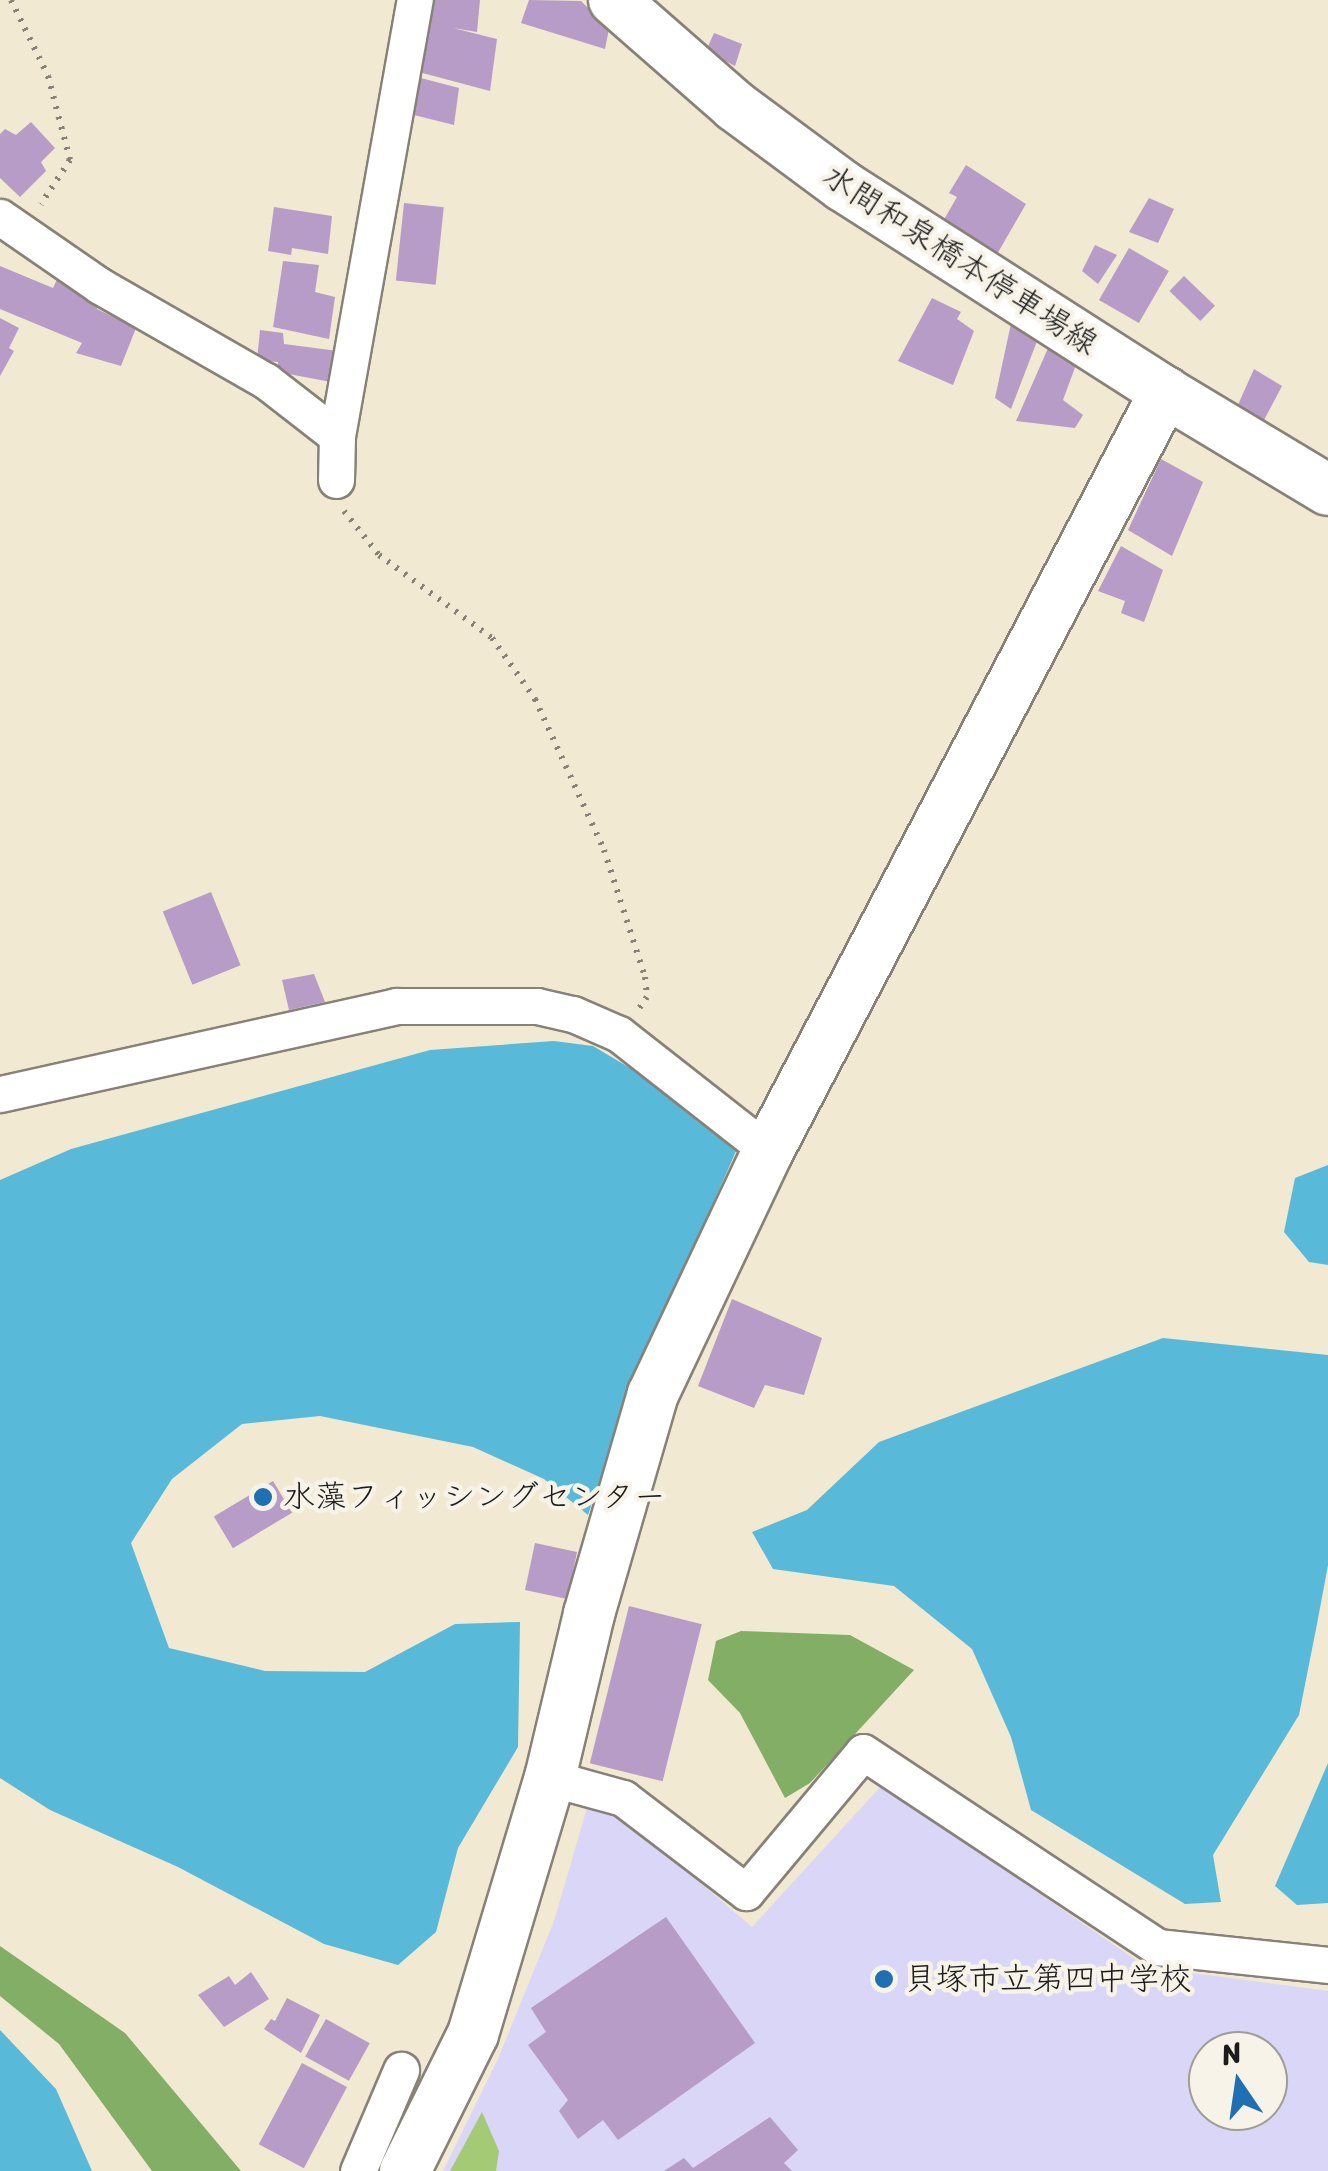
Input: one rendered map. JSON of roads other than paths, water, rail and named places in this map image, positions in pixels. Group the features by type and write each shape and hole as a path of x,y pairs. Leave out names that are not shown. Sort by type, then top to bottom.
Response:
{"street":[{"path":"336,480 337,436 415,0"},
{"name":"水間和泉橋本停車場線","path":"614,0 735,106 843,186 1166,392 1328,490"},
{"path":"11,224 100,286 266,381 337,436"},
{"path":"405,2171 474,2034 550,1778 589,1614 654,1394 768,1151 1166,392"},
{"path":"0,1094 396,1006 537,1006 574,1014 619,1034 768,1151"},
{"path":"550,1778 622,1798 746,1892 863,1752 1158,1948 1328,1965"},
{"path":"358,2171 401,2070"}],"water":[{"path":"554,1041 593,1046 652,1081 737,1149 627,1398 588,1515 544,1479 473,1447 320,1416 242,1424 172,1479 131,1543 169,1648 265,1671 365,1672 455,1624 520,1622 518,1747 458,1848 436,1932 398,1965 324,1944 178,1867 50,1810 0,1778 0,1180 71,1149 430,1050"},
{"path":"1328,1165 1328,1265 1309,1262 1284,1232 1295,1178"},
{"path":"1163,1338 1328,1355 1328,1565 1317,1624 1299,1715 1213,1855 1221,1902 1185,1904 1031,1810 1011,1737 972,1649 894,1586 773,1569 752,1532 807,1510 879,1442"},
{"path":"1328,1763 1328,1903 1297,1905 1275,1886"},
{"path":"0,2030 56,2089 92,2171 0,2171"}],"place":[{"name":"水藻フィッシングセンター","path":"263,1497"},
{"name":"貝塚市立第四中学校","path":"884,1979"}]}
